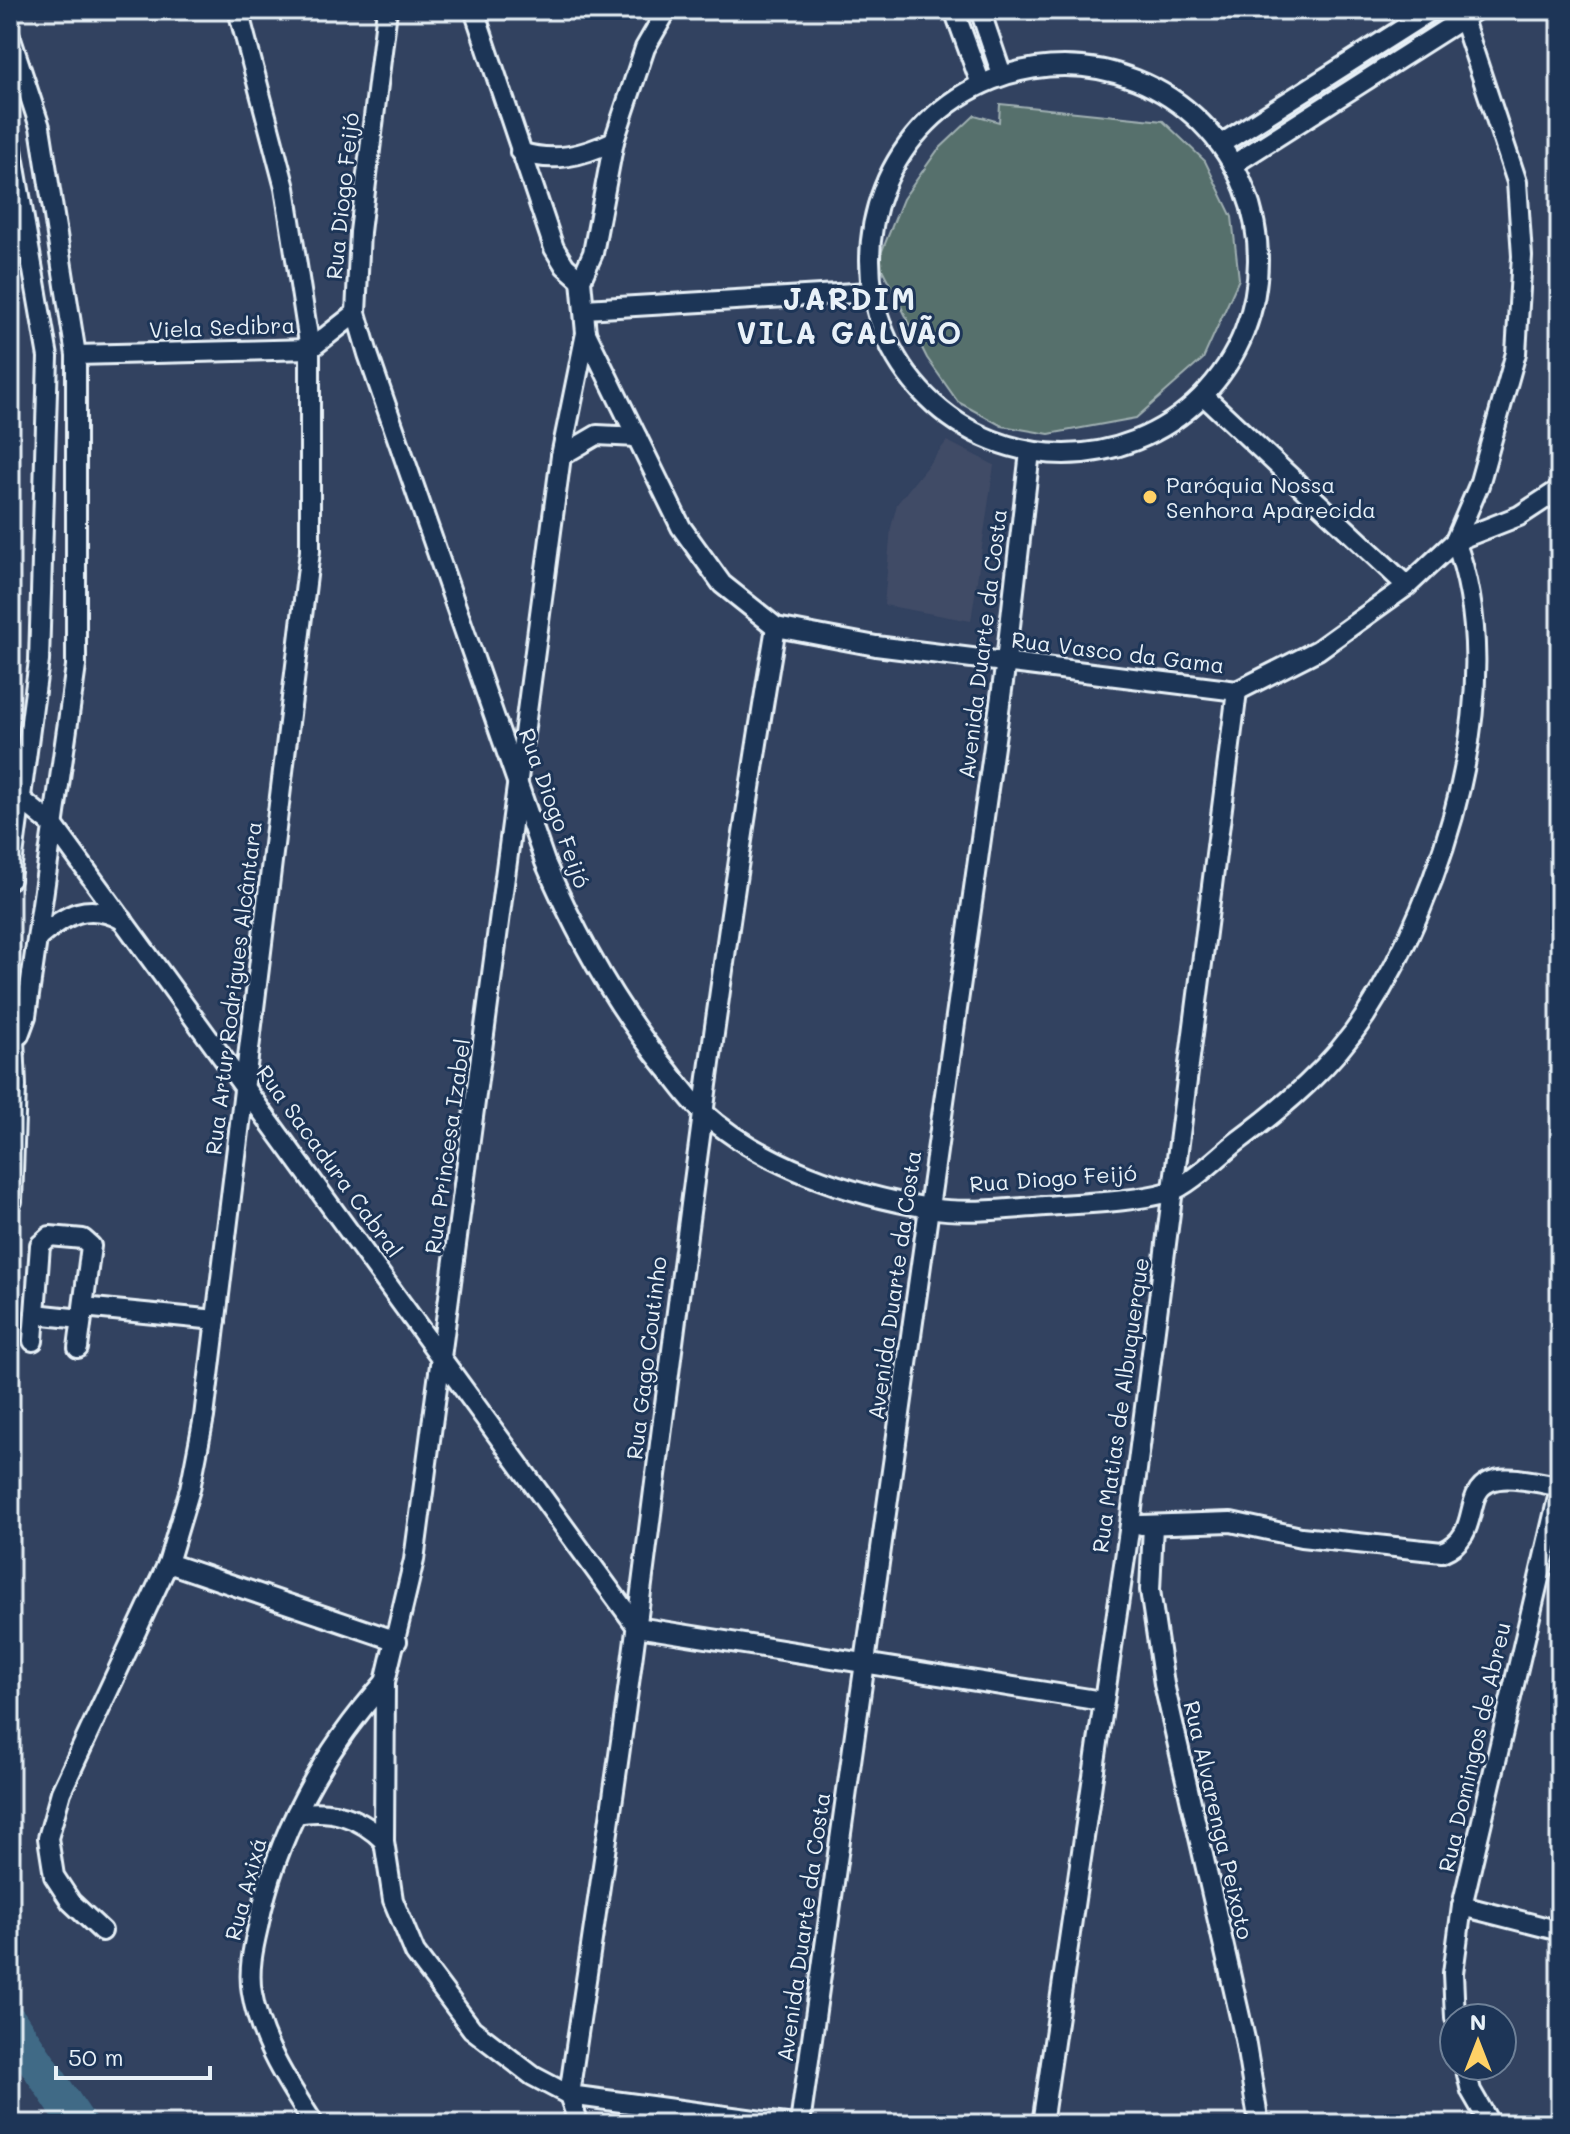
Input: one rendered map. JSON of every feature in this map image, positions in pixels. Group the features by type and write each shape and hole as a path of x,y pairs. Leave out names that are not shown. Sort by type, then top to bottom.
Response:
{"street":[{"name":"Rua Artur Rodrigues Alcântara","path":"102,1931 71,1902 54,1876 48,1838 61,1792 168,1563 190,1489 204,1417 310,551 310,349 285,188 238,10"},
{"name":"Rua Diogo Feijó","path":"387,10 360,232 356,313 386,410 520,782 545,862 571,921 607,986 648,1046 701,1110 749,1146 794,1168 854,1189 930,1208 989,1210 1172,1192"},
{"path":"474,10 554,248 565,266 581,280"},
{"name":"Rua Princesa Izabel","path":"569,2095 500,2053 472,2029 436,1985 402,1929 393,1900 384,1841 385,1682 414,1560 561,456 586,333 581,280 593,253 614,141 645,48 667,10"},
{"path":"954,10 981,84"},
{"path":"980,10 1002,75"},
{"path":"1221,144 1432,10"},
{"path":"1172,1192 1281,1109 1363,1019 1396,963 1447,832 1474,709 1478,670 1474,603 1455,541 1479,485 1498,427 1516,353 1522,287 1517,182 1467,13 1234,164"},
{"path":"10,36 40,127 76,355 76,666 26,1016 23,1027 12,1039 12,1201"},
{"path":"1050,66 1099,69 1146,83 1187,109 1221,144 1234,164 1256,223 1258,285 1240,345 1204,396 1153,433 1093,453 1030,452 973,433 942,414 925,397 889,349 871,292 869,242 886,181 904,148 938,111 981,84 1002,75 1050,66"},
{"path":"10,138 48,357 39,661 10,879"},
{"path":"520,152 543,158 568,158 614,141"},
{"path":"585,309 871,292"},
{"name":"Viela Sedibra","path":"76,355 310,349 356,313"},
{"path":"586,333 681,527 722,584 776,627"},
{"path":"1204,396 1407,586"},
{"path":"561,456 597,435 637,437"},
{"name":"Avenida Duarte da Costa","path":"800,2124 1006,661 1030,452"},
{"path":"1455,541 1519,516 1560,489"},
{"name":"Rua Vasco da Gama","path":"776,627 876,646 1237,691 1318,650 1407,586 1455,541"},
{"path":"41,588 76,588"},
{"name":"Rua Gago Coutinho","path":"569,2095 637,1627 701,1110 735,868 776,627"},
{"name":"Rua Matias de Albuquerque","path":"1042,2124 1130,1524 1237,691"},
{"name":"Rua Sacadura Cabral","path":"21,799 54,826 637,1627"},
{"path":"38,938 71,913 91,908 123,920"},
{"path":"33,1341 40,1245 50,1236 83,1239 91,1246 78,1348"},
{"path":"35,1314 82,1313 216,1320"},
{"path":"1130,1524 1231,1522 1301,1537 1442,1552 1460,1542 1468,1532 1478,1492 1489,1482 1502,1479 1560,1488"},
{"name":"Rua Domingos de Abreu","path":"1454,2002 1453,1973 1462,1906 1560,1488"},
{"name":"Rua Alvarenga Peixoto","path":"1153,1525 1150,1590 1161,1669 1245,2039 1259,2124"},
{"path":"168,1563 397,1641"},
{"path":"637,1627 1102,1701"},
{"name":"Rua Axixá","path":"314,2124 284,2079 251,1992 251,1961 274,1864 296,1814 322,1765 360,1710 385,1682"},
{"path":"296,1814 336,1813 371,1828 384,1841"},
{"path":"1462,1906 1560,1931"},
{"path":"1469,2082 1490,2124"},
{"path":"579,2124 569,2095 786,2124"}],"shaded area":[{"path":"947,441 994,465 971,621 884,605 891,528 897,504"}],"green space":[{"path":"1000,104 1163,121 1205,161 1232,217 1239,279 1203,359 1136,418 1049,434 1002,426 958,402 927,358 878,261 903,199 937,151 975,115 999,122"}],"waterway":[{"path":"10,2023 78,2124"}],"place":[{"name":"Paróquia Nossa Senhora Aparecida","path":"1150,497"}],"district":[{"name":"JARDIM VILA GALVÃO","path":"850,315"}]}
